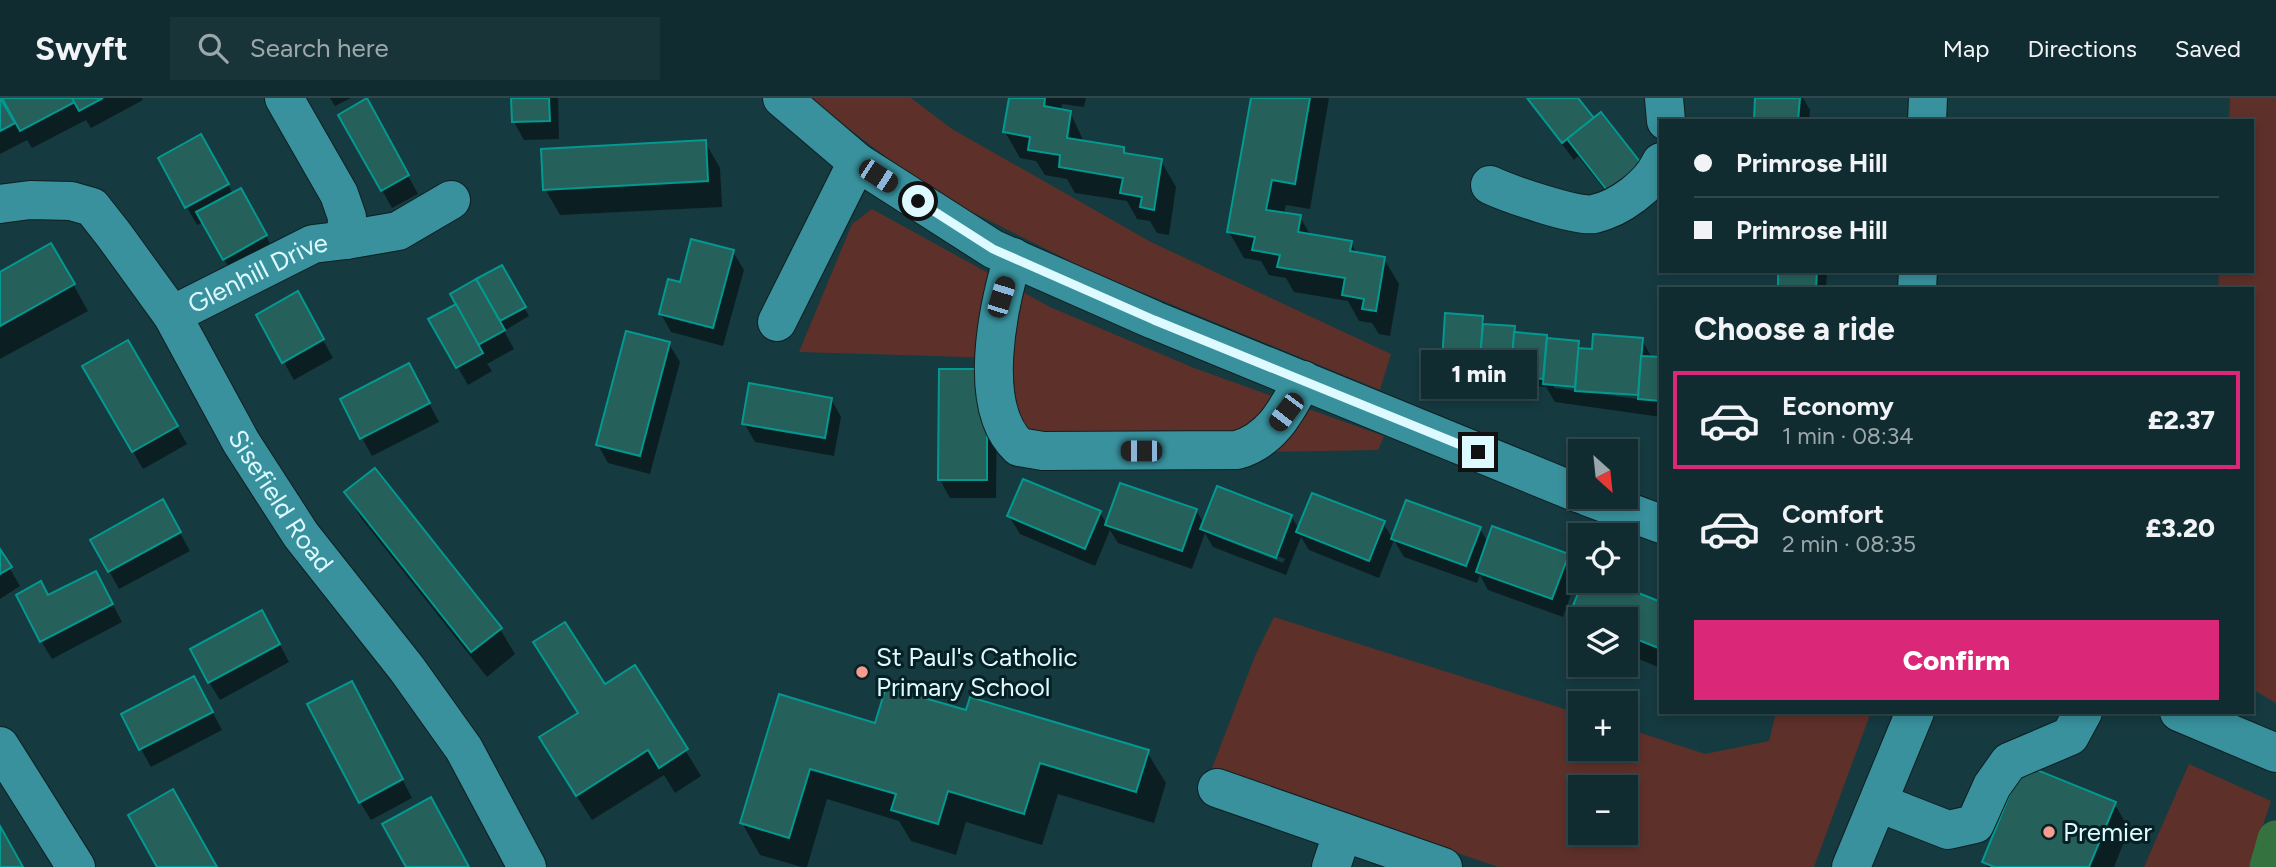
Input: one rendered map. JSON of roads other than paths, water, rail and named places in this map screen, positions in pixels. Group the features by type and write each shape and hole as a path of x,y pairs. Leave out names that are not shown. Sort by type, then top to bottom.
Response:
{"street":[{"name":"Glenhill Drive","path":"284,98 339,194 347,217 346,240"},
{"path":"782,98 856,162 993,249 1154,320 1568,489"},
{"path":"1664,98 1666,119"},
{"path":"1927,119 1928,98"},
{"path":"777,322 856,162"},
{"path":"1490,185 1517,197 1593,215 1643,190 1659,166"},
{"name":"Glenhill Drive","path":"172,315 313,243 398,231 451,200"},
{"name":"Sisefield Road","path":"0,204 71,201 92,207 172,315 241,442 301,535 407,669 464,749 527,867"},
{"path":"1013,257 1001,297 996,396 1005,429 1019,447 1043,451 1237,450 1256,444 1272,430 1303,380"},
{"path":"1620,509 1659,523"},
{"path":"1851,867 1914,714"},
{"path":"1879,803 1948,830 1975,824 1992,786 2009,762 2070,737 2083,714"},
{"path":"2184,714 2272,751"},
{"path":"0,746 76,867"},
{"path":"1217,788 1337,850 1443,867"}],"waterway":[{"path":"2268,867 2276,839"}],"place":[{"name":"St Paul's Catholic Primary School","path":"862,672"},
{"name":"Premier","path":"2049,832"}]}
